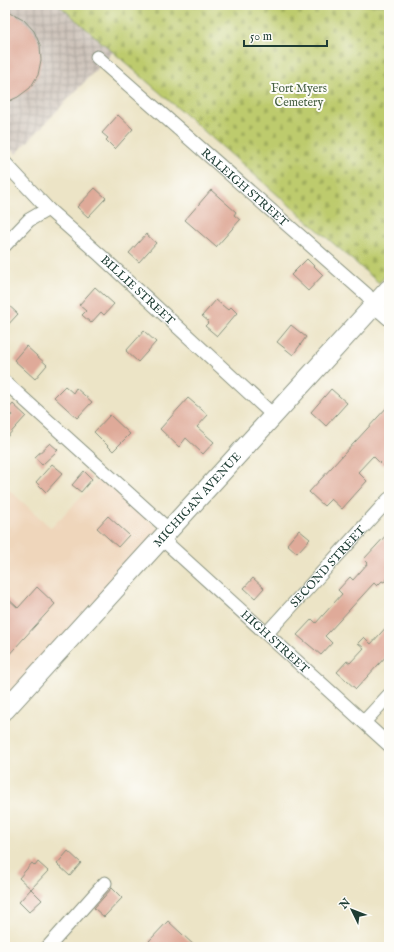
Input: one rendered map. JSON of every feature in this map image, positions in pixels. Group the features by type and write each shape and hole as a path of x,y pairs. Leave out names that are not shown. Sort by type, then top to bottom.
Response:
{"street":[{"name":"RALEIGH STREET","path":"97,57 367,295 374,306 389,319"},
{"name":"BILLIE STREET","path":"5,163 48,209 273,415"},
{"path":"5,245 29,220 48,209"},
{"name":"MICHIGAN AVENUE","path":"5,710 389,289"},
{"name":"HIGH STREET","path":"5,382 267,633 389,745"},
{"name":"SECOND STREET","path":"267,633 389,499"},
{"path":"364,722 389,695"},
{"path":"48,947 105,883"}],"shaded area":[{"path":"5,5 59,5 113,52 16,154 5,144"},
{"path":"103,475 160,531 5,701 5,486 51,528"}],"green space":[{"name":"Fort Myers Cemetery","path":"59,5 389,5 389,272 379,283"}],"building":[{"path":"5,9 23,19 34,31 40,45 41,60 38,75 30,88 18,97 5,103"},
{"path":"118,115 133,129 115,149 106,140 108,138 102,133"},
{"path":"95,188 106,198 88,217 77,207"},
{"path":"211,190 236,212 234,215 240,220 216,247 185,220"},
{"path":"146,234 156,243 139,262 129,253"},
{"path":"307,259 323,275 308,291 291,275"},
{"path":"95,287 114,304 104,315 101,312 91,323 82,315 86,311 79,305"},
{"path":"216,300 228,310 231,307 237,313 217,336 205,326 209,322 202,316"},
{"path":"5,302 18,314 5,328"},
{"path":"291,325 306,337 293,355 277,342"},
{"path":"144,331 156,342 138,362 126,351"},
{"path":"26,346 47,365 35,379 14,360"},
{"path":"65,386 73,393 76,388 92,402 77,418 54,397"},
{"path":"331,389 347,403 326,426 311,412"},
{"path":"188,398 208,415 197,427 214,442 203,454 186,438 179,447 160,429"},
{"path":"13,404 26,416 5,439 5,422 12,415 7,411"},
{"path":"389,405 389,459 383,466 373,456 358,472 367,481 342,509 331,499 324,506 309,492"},
{"path":"110,415 130,434 113,451 94,432"},
{"path":"50,443 58,450 42,465 35,457"},
{"path":"52,464 63,473 46,492 36,482"},
{"path":"84,471 92,479 81,492 72,485"},
{"path":"108,516 129,535 118,547 97,528"},
{"path":"299,530 310,539 297,553 287,544"},
{"path":"389,532 389,577 377,586 374,583 325,636 332,643 321,655 297,635 312,619 316,623 342,594 338,590 350,577 353,580 368,563 364,559"},
{"path":"253,578 264,588 255,598 244,588"},
{"path":"37,587 55,604 5,659 5,596 18,608"},
{"path":"389,624 389,653 356,689 337,672 347,661 350,663 364,648 358,643 364,637 371,644"},
{"path":"68,851 81,863 70,876 57,864"},
{"path":"38,862 48,871 31,889 19,878 32,863 35,866"},
{"path":"112,888 122,898 104,917 94,908"},
{"path":"31,889 42,900 29,912 19,902"},
{"path":"168,921 196,947 155,947 149,941"}]}
